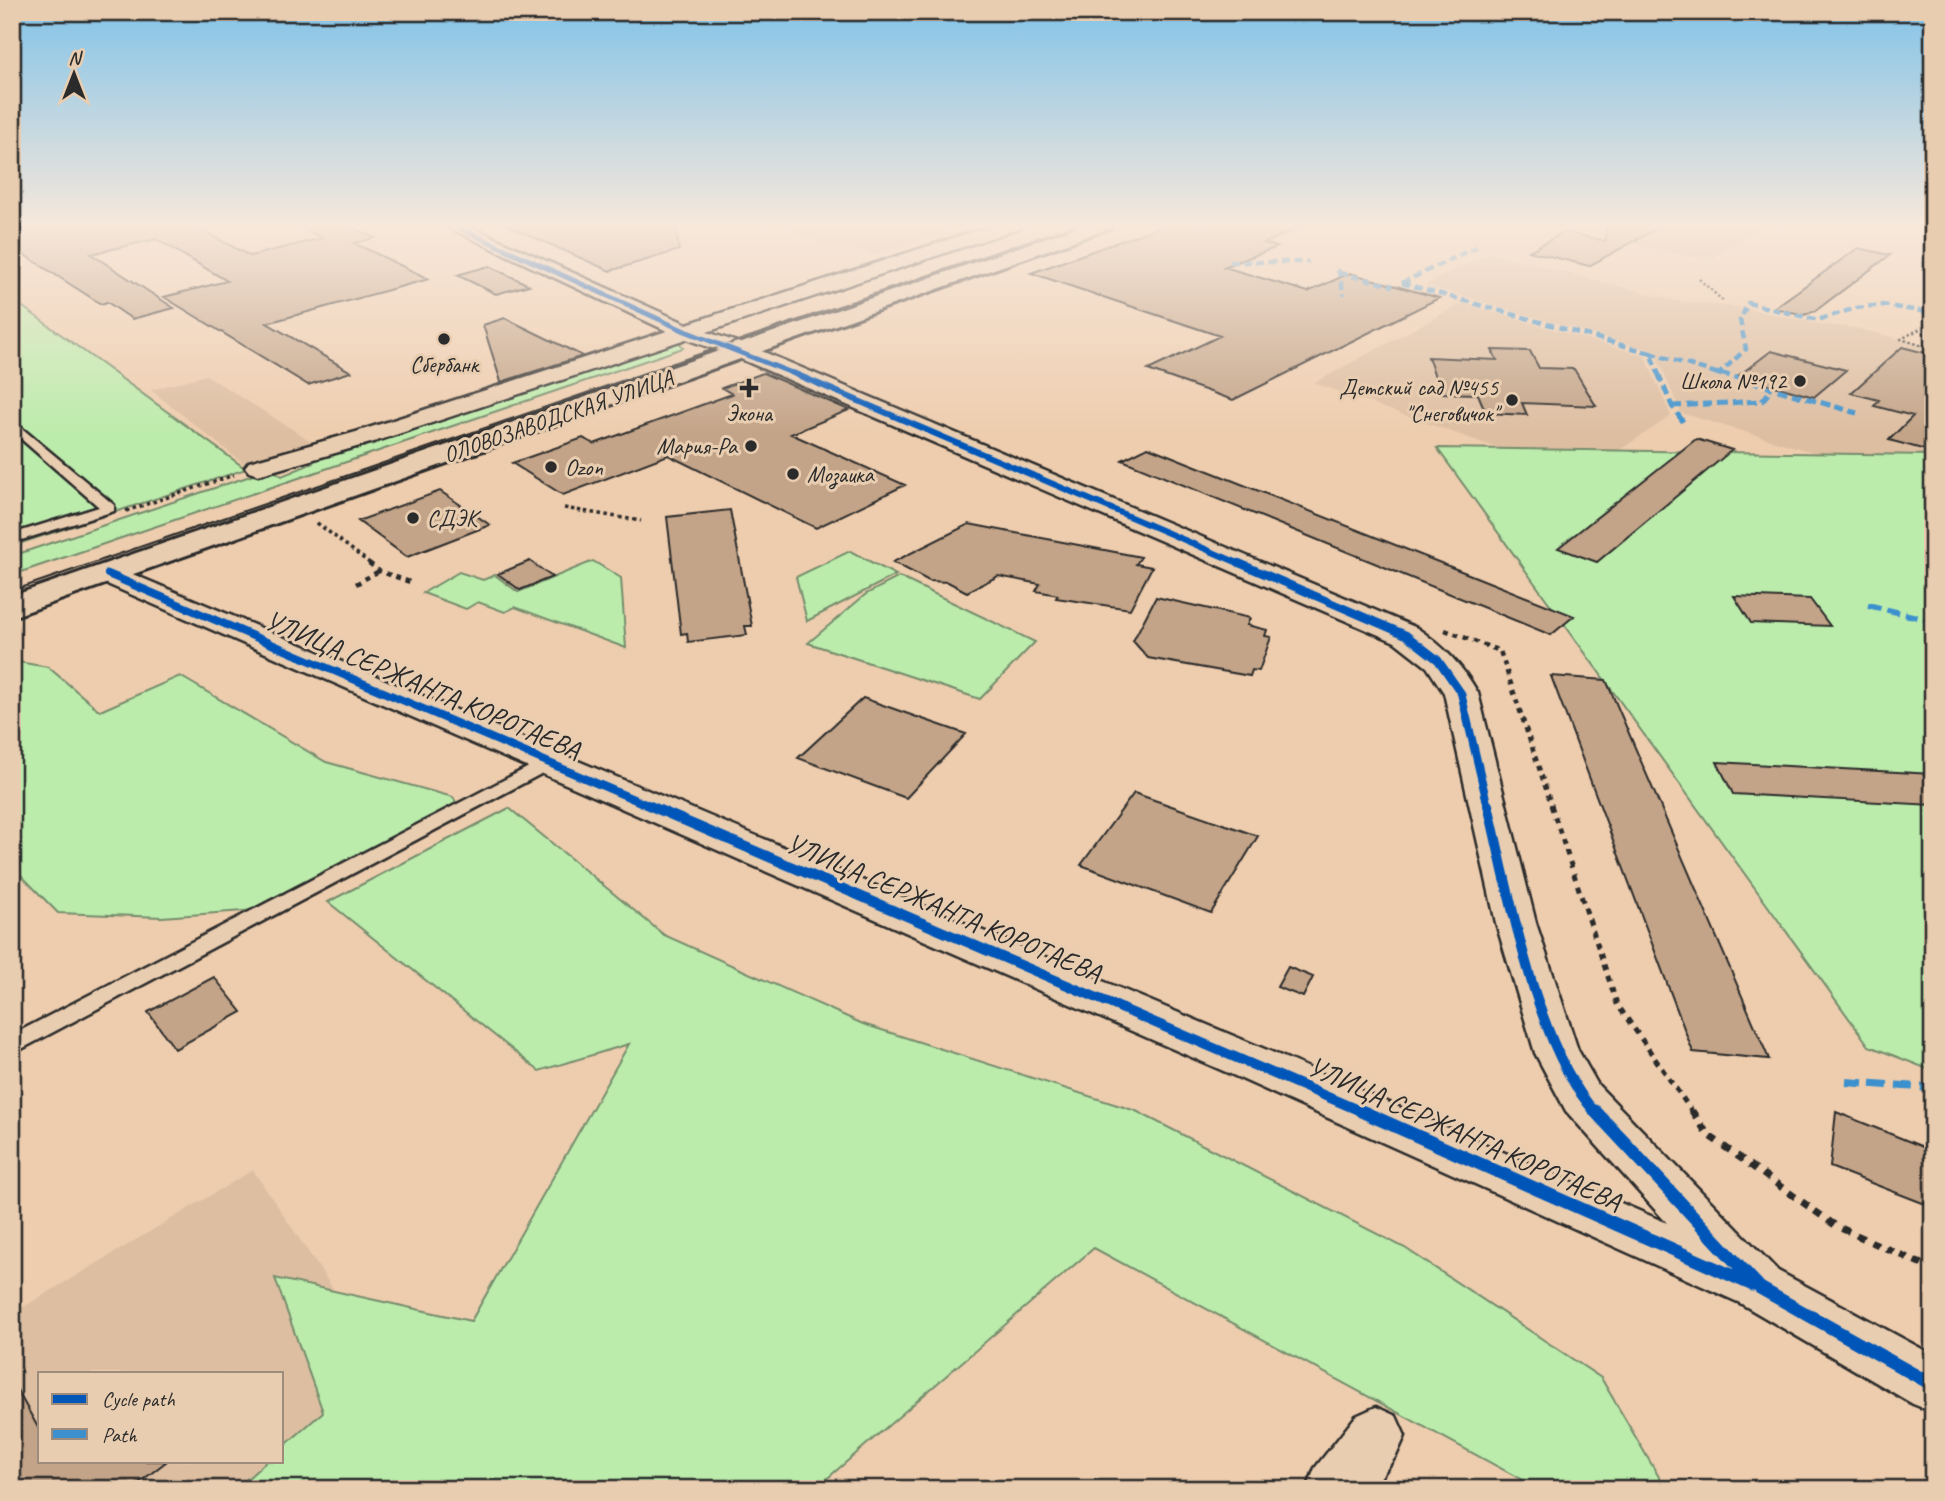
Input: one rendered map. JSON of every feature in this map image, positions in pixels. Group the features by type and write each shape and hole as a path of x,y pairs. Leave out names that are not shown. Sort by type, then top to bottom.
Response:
{"street":[{"name":"УЛИЦА СЕРЖАНТА КОРОТАЕВА","path":"605,294 685,331 744,352 1406,635 1435,655 1451,671 1461,693 1516,923 1557,1053 1582,1098 1760,1288"},
{"path":"258,467 365,437 799,294"},
{"name":"ОЛОВОЗАВОДСКАЯ УЛИЦА","path":"12,607 907,294"},
{"name":"УЛИЦА СЕРЖАНТА КОРОТАЕВА","path":"108,574 1251,1063 1760,1288 1933,1385"},
{"path":"1336,1489 1376,1436"}],"lane":[{"path":"12,424 108,508 12,539"},
{"path":"12,1045 548,763"}],"path":[{"path":"1715,294 1723,301"},
{"path":"1933,322 1900,339 1933,349"},
{"path":"116,515 258,467"},
{"path":"564,508 641,521"},
{"path":"313,520 379,571 410,582"},
{"path":"356,584 379,571"}],"shaded area":[{"name":"Школа №192","path":"1455,294 1650,294 1677,301 1745,308 1824,325 1855,328 1933,347 1933,488 1681,413 1655,352"},
{"name":"Детский сад №455 \"Снеговичок\"","path":"1462,303 1645,356 1671,416 1579,477 1314,383"},
{"path":"206,375 314,443 244,464 151,390"},
{"path":"253,1170 468,1489 12,1489 12,1314"}],"green space":[{"path":"12,299 246,469 12,546"},
{"path":"678,340 683,348 12,575 12,556 271,469 282,476 313,463 315,455"},
{"path":"1437,448 1933,455 1933,1071 1869,1046"},
{"path":"850,551 896,575 807,621 796,577"},
{"path":"593,561 621,578 626,648 515,607 505,612 478,602 466,609 423,593 459,572 483,580 495,575 518,592"},
{"path":"899,577 1035,642 980,699 808,643 866,594"},
{"path":"12,661 48,667 100,711 180,676 326,762 453,797 460,809 257,910 162,917 58,913 12,866"},
{"path":"509,808 664,935 863,1024 1136,1111 1405,1248 1601,1378 1666,1489 1539,1489 1094,1248 815,1489 236,1489 266,1462 284,1462 284,1446 323,1412 275,1278 471,1321 629,1044 539,1071 328,902"}],"building":[{"path":"85,294 153,294 174,308 132,319 107,302 101,304"},
{"path":"176,294 374,294 267,323 351,372 308,385 164,297"},
{"path":"1094,294 1425,294 1439,298 1233,400 1148,370 1220,336"},
{"path":"1794,294 1838,294 1815,311 1804,315 1774,308"},
{"path":"505,318 583,356 501,382 483,325"},
{"path":"1902,347 1933,355 1933,452 1889,440 1913,416 1874,406 1879,400 1851,393"},
{"path":"1492,350 1530,351 1539,368 1574,369 1596,406 1522,403 1527,415 1486,413 1478,394 1441,393 1428,357 1497,360"},
{"path":"1771,351 1846,370 1814,397 1738,376"},
{"path":"763,373 849,410 791,434 905,485 816,528 668,455 563,495 512,463 583,438 594,444 732,394 722,388"},
{"path":"1696,439 1732,450 1597,562 1558,548"},
{"path":"1148,447 1574,616 1551,635 1122,460"},
{"path":"440,491 490,525 407,557 358,521"},
{"path":"730,510 752,626 745,626 747,635 688,642 687,633 681,634 667,517"},
{"path":"969,524 1141,557 1136,564 1152,567 1130,609 1056,598 1058,595 1036,591 1040,584 998,576 967,592 948,582 929,581 893,562"},
{"path":"530,561 552,577 520,590 498,574"},
{"path":"1734,596 1810,599 1830,626 1751,623"},
{"path":"1156,597 1250,618 1247,625 1267,630 1265,636 1271,637 1259,671 1252,670 1250,676 1148,658 1133,641"},
{"path":"1551,676 1606,680 1769,1059 1693,1052"},
{"path":"863,698 966,734 906,798 798,758"},
{"path":"1717,762 1933,774 1933,805 1733,794"},
{"path":"1134,793 1258,836 1211,913 1081,865"},
{"path":"1288,967 1313,977 1303,997 1277,987"},
{"path":"214,977 242,1012 175,1049 148,1012"},
{"path":"1836,1112 1933,1151 1933,1207 1830,1167"},
{"path":"12,1381 38,1427 38,1462 166,1462 131,1489 12,1489"}],"tram line":[{"path":"12,591 874,294"}],"marked path":[{"path":"1441,294 1650,353 1672,406 1684,423"},
{"path":"1857,413 1719,374 1746,349 1740,320 1748,303 1818,320 1856,308 1882,305 1933,313"},
{"path":"1650,353 1719,374"},
{"path":"1672,406 1762,401 1771,390"},
{"path":"1868,605 1933,621"},
{"path":"1846,1082 1933,1088"}],"cycle path":[{"path":"604,294 685,331 744,352 1406,635 1423,647 1444,667 1461,693 1516,923 1538,997 1557,1053 1582,1098 1760,1288 1933,1385"},
{"path":"108,574 1251,1063 1753,1285"}],"place":[{"name":"Сбербанк","path":"444,339"},
{"name":"Школа №192","path":"1800,381"},
{"name":"Экона","path":"749,388"},
{"name":"Детский сад №455 \"Снеговичок\"","path":"1512,400"},
{"name":"Мария-Ра","path":"751,446"},
{"name":"Ozon","path":"551,467"},
{"name":"Мозаика","path":"793,474"},
{"name":"СДЭК","path":"413,518"}]}
